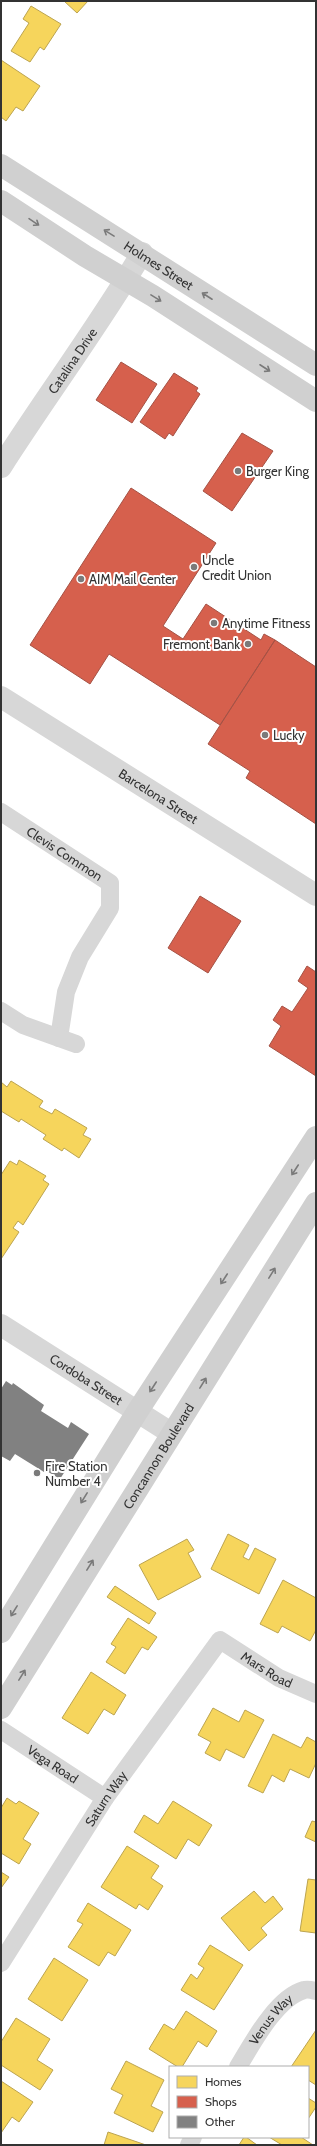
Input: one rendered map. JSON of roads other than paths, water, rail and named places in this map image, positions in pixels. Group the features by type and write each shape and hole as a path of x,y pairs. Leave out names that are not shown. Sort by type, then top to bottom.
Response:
{"main road":[{"name":"Holmes Street","path":"1,165 316,365"},
{"path":"1,201 85,256 126,280 316,401"},
{"path":"1,1632 137,1412 316,1137"},
{"name":"Concannon Boulevard","path":"1,1708 171,1433 316,1203"}],"street":[{"name":"Catalina Drive","path":"1,467 36,412 112,303 142,254"},
{"name":"Barcelona Street","path":"1,697 316,895"},
{"name":"Clevis Common","path":"1,812 110,883 110,908 80,957 66,992 59,1038"},
{"path":"1,1011 23,1025 76,1044"},
{"name":"Cordoba Street","path":"2,1328 171,1433"},
{"name":"Mars Road","path":"220,1640 279,1678 316,1694"},
{"name":"Saturn Way","path":"1,1963 105,1798 220,1640"},
{"name":"Vega Road","path":"1,1730 105,1798"},
{"name":"Venus Way","path":"239,2066 262,2028 285,2001 304,1990 316,1991"}],"place":[{"name":"Burger King","path":"238,471"},
{"name":"Uncle Credit Union","path":"194,567"},
{"name":"AIM Mail Center","path":"81,579"},
{"name":"Anytime Fitness","path":"214,623"},
{"name":"Fremont Bank","path":"248,644"},
{"name":"Lucky","path":"265,735"},
{"name":"Fire Station Number 4","path":"37,1473"}]}
